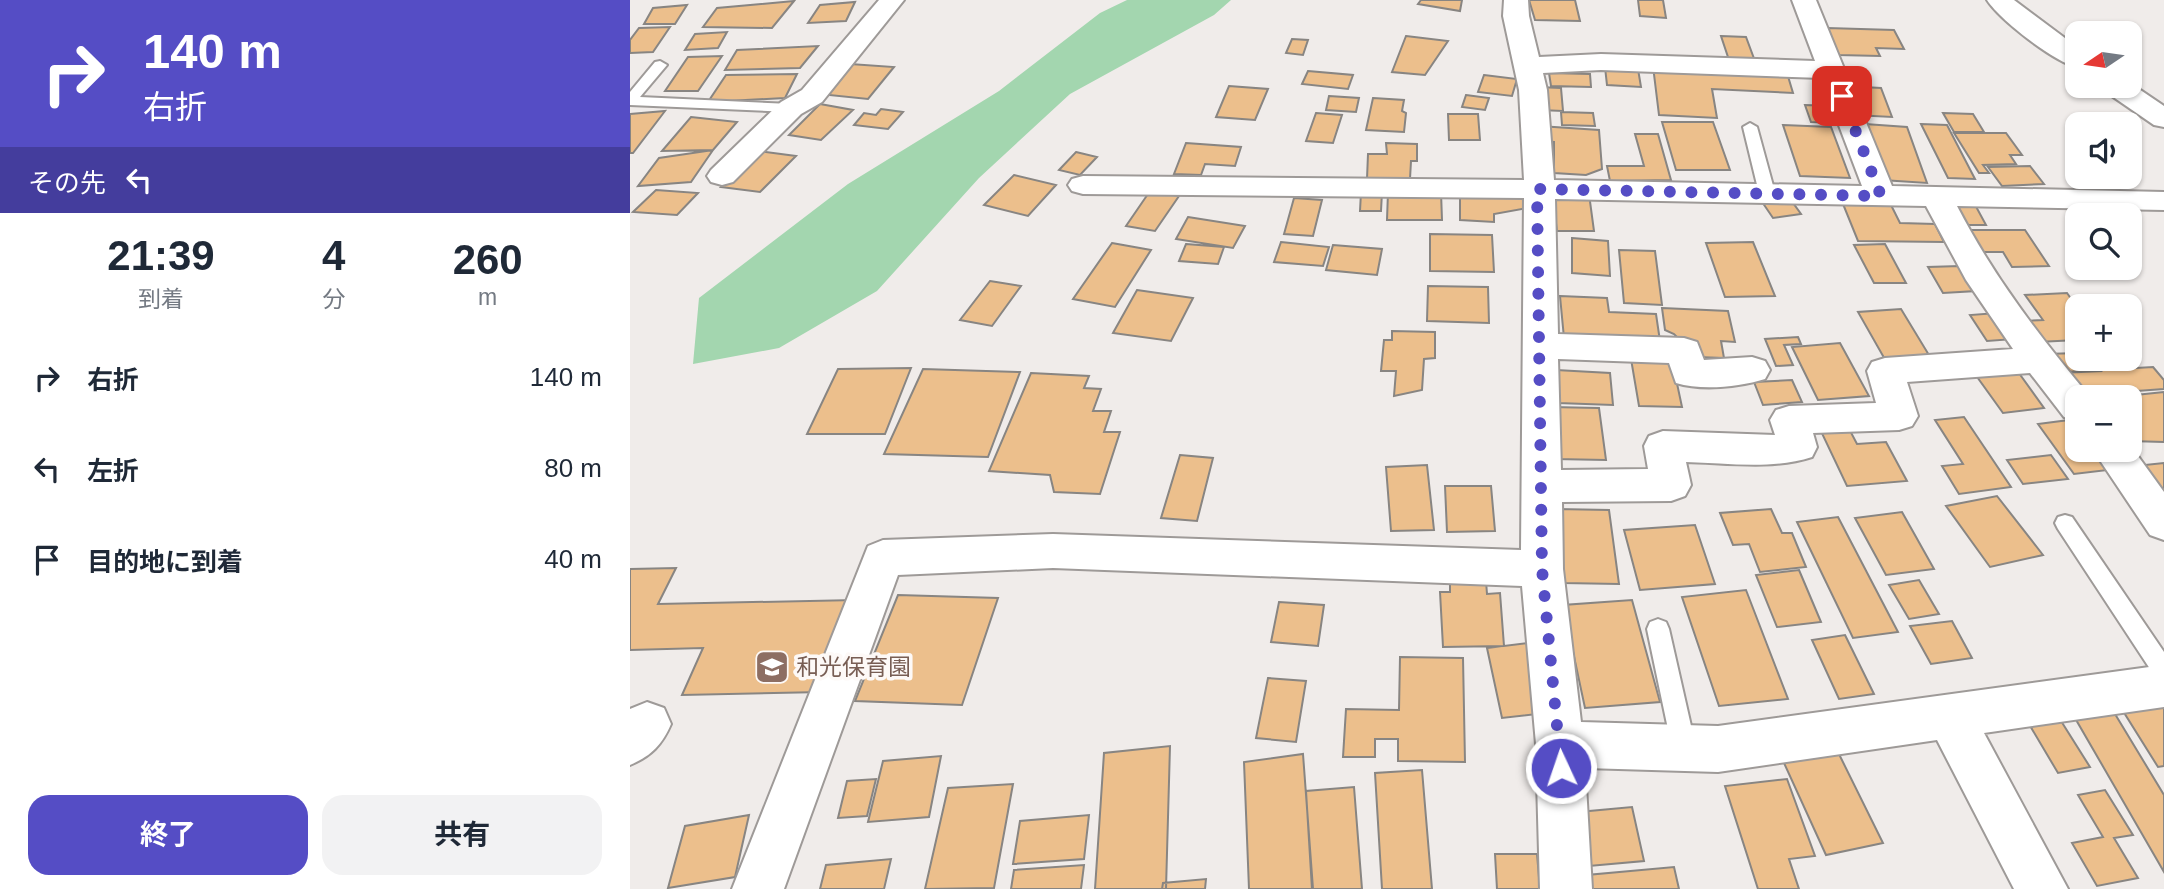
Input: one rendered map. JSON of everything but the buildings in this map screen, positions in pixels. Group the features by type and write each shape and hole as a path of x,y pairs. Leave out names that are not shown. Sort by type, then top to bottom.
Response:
{"street":[{"path":"722,176 791,108 812,96 892,0"},
{"path":"1516,0 1516,16 1533,90 1540,346 1542,569 1560,744 1566,889"},
{"path":"1804,0 1881,196"},
{"path":"1999,0 2065,51"},
{"path":"1528,66 1601,62 1832,71"},
{"path":"2133,98 2164,119"},
{"path":"1083,185 1537,189 2164,201"},
{"path":"1937,197 1954,233 2039,360 2065,392"},
{"path":"1540,346 1684,351 1689,374 1752,370"},
{"path":"1541,486 1671,485 1663,446 1773,450 1798,447 1789,420 1899,416 1885,371 2039,360"},
{"path":"2121,462 2164,523"},
{"path":"758,889 883,558 1053,551 1542,569"},
{"path":"1560,744 1717,749 2164,686"},
{"path":"1949,716 2042,889"}],"lane":[{"path":"660,65 631,101 791,108"},
{"path":"1750,127 1767,193"},
{"path":"2065,523 2164,671"},
{"path":"1658,629 1684,748"}],"green space":[{"path":"1127,0 1231,0 1214,15 1070,94 979,178 877,291 779,348 693,364 699,298 848,184 999,91 1100,13"}],"place":[{"name":"和光保育園","path":"772,667"}],"route":[{"path":"1561,768 1542,569 1537,189 1881,196 1842,96"}]}
